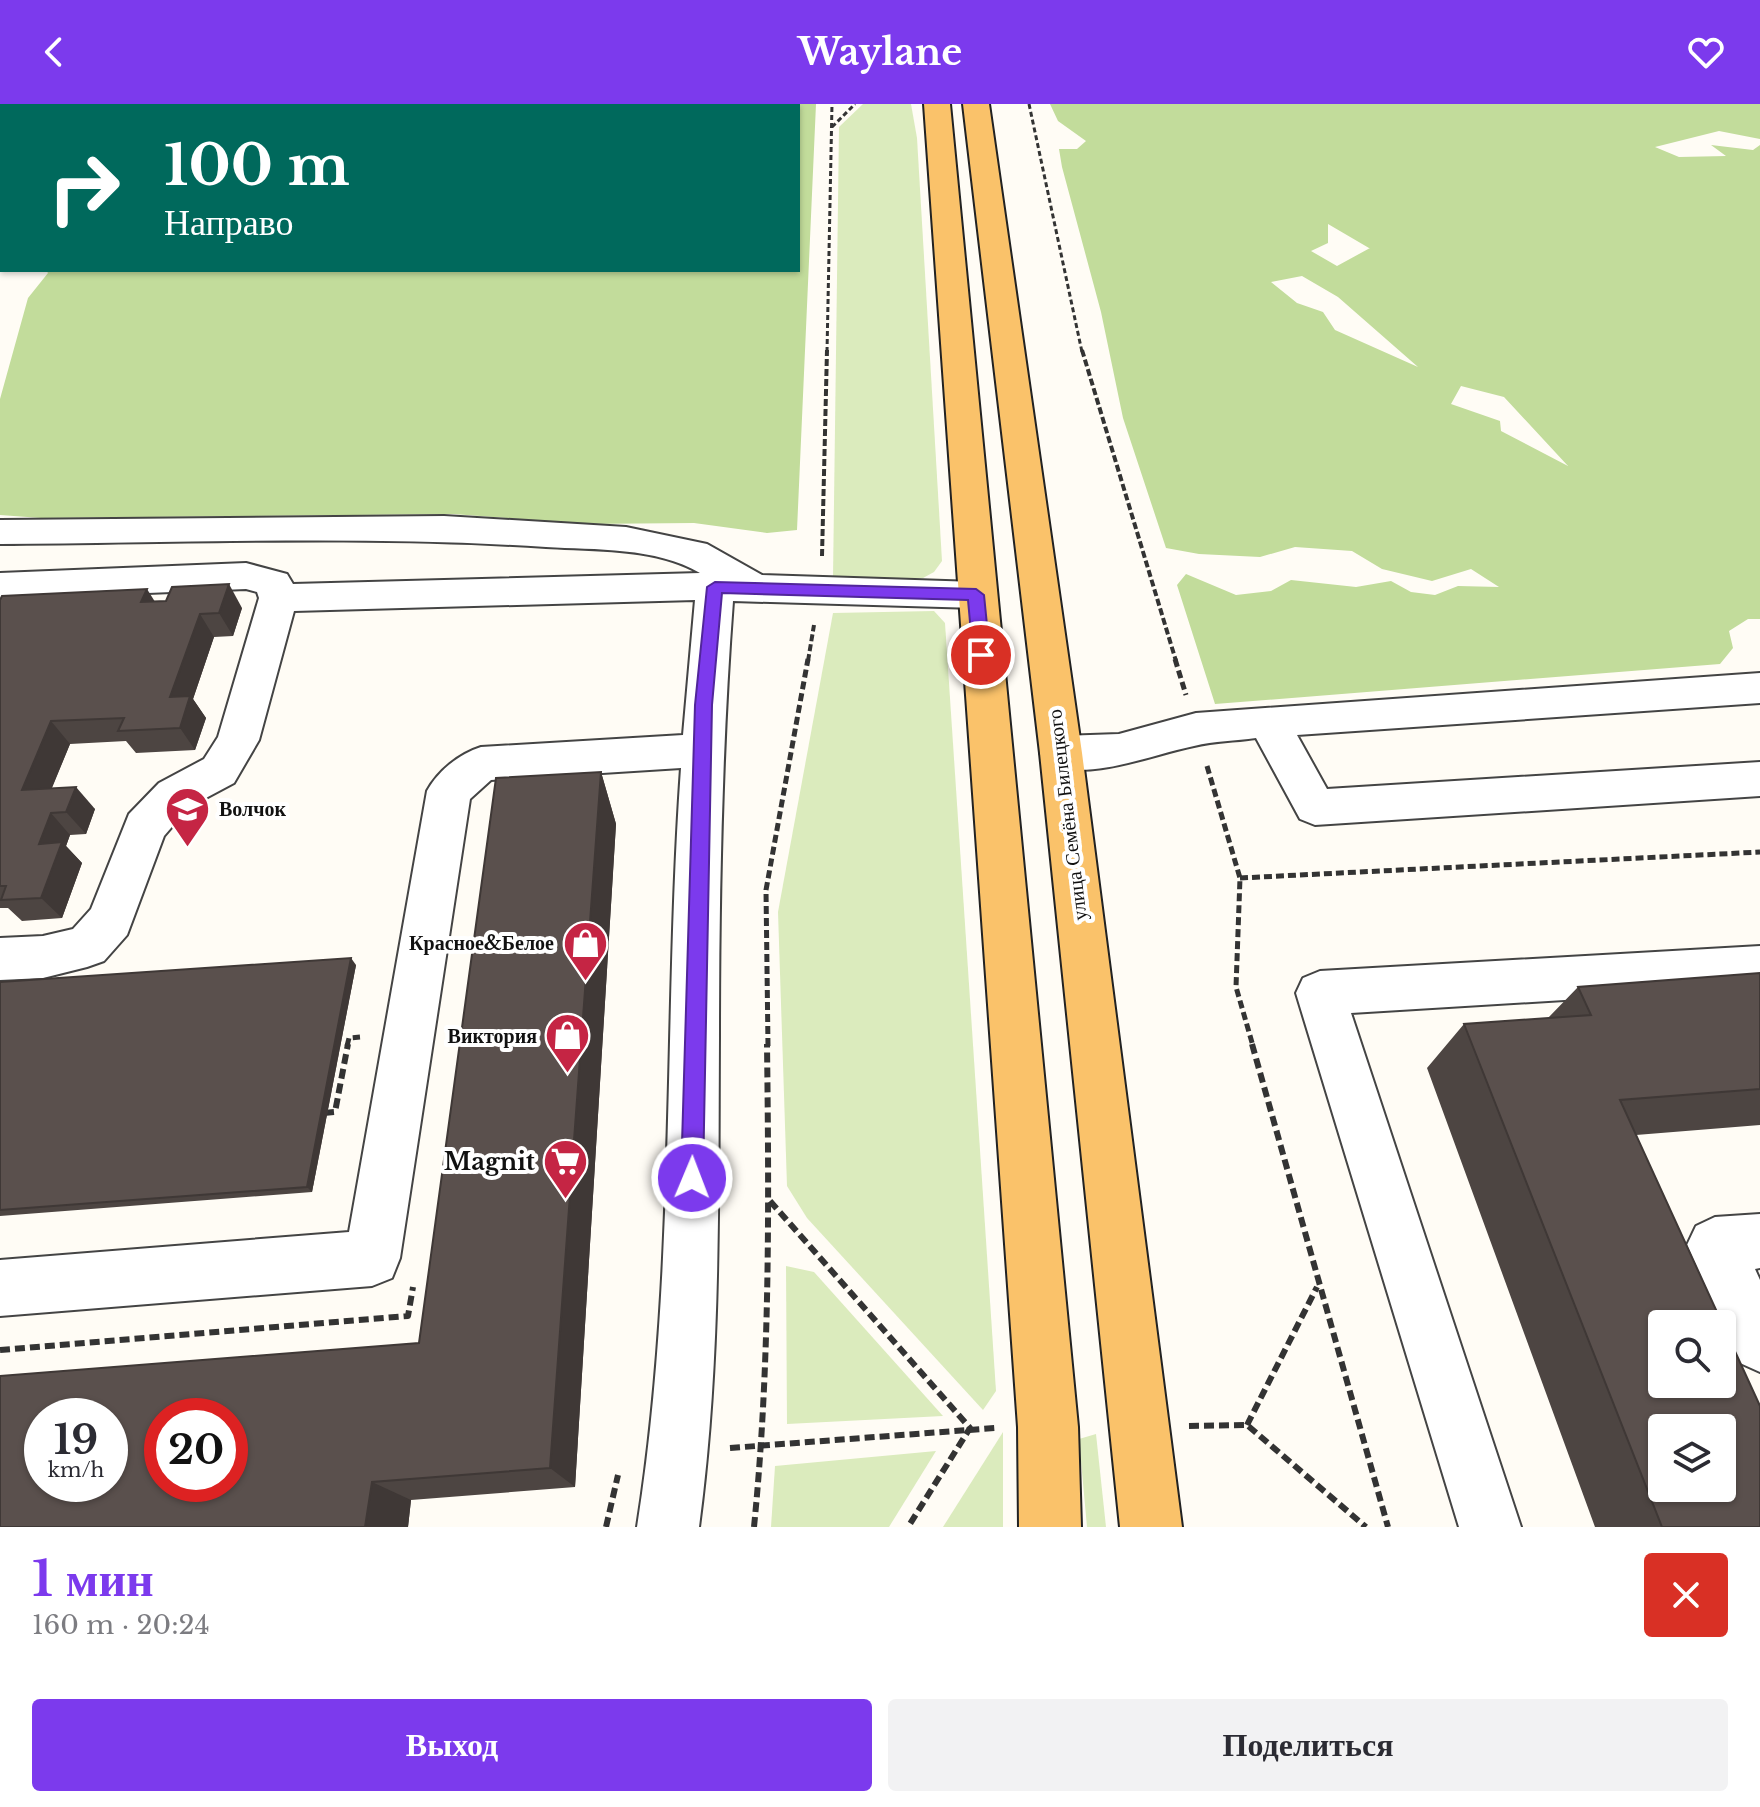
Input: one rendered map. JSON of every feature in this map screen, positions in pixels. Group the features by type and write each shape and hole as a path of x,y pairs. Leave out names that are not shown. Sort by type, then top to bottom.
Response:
{"main road":[{"path":"937,104 946,182 976,595 1048,1427 1050,1527"},
{"name":"улица Семёна Билецкого","path":"976,104 1061,753 1151,1527"}],"street":[{"path":"0,532 444,528 626,540 694,553 736,588"},
{"path":"0,586 246,576 274,583 278,598 238,740 219,771 174,795 145,827 110,921 87,946 43,957 0,959"},
{"path":"278,598 655,585 821,593 976,595"},
{"path":"668,1527 681,1453 690,1271 703,750 736,588"},
{"path":"1061,753 1119,750 1196,729 1268,721 1760,688"},
{"path":"1268,721 1315,807 1760,779"},
{"path":"0,1288 372,1258 449,791 481,764 703,750"},
{"path":"1490,1527 1320,993 1760,967"},
{"path":"1760,1241 1715,1245 1760,1343"}],"path":[{"path":"754,1527 762,1445 769,1201 766,890 821,593 832,104"},
{"path":"831,127 855,104"},
{"path":"1029,104 1086,369 1240,878 1236,987 1388,1527"},
{"path":"1240,878 1760,852"},
{"path":"311,1114 335,1112 349,1038 361,1037 358,1052"},
{"path":"769,1201 970,1428"},
{"path":"0,1350 408,1316 413,1285"},
{"path":"1247,1425 1318,1285"},
{"path":"1138,1426 1247,1425 1366,1527"},
{"path":"606,1527 621,1458 970,1428 1048,1427"},
{"path":"908,1527 970,1428"}],"green space":[{"path":"800,104 816,104 797,530 767,533 694,523 585,524 453,514 41,518 0,515 0,399 28,298 48,273 800,272"},
{"path":"863,104 911,104 917,138 942,561 934,572 923,578 833,578 839,127"},
{"path":"1050,104 1760,104 1760,139 1719,131 1655,147 1679,157 1726,156 1711,145 1753,150 1760,145 1760,619 1748,619 1729,631 1733,648 1720,664 1215,704 1177,585 1186,574 1236,595 1271,591 1291,580 1356,587 1391,581 1411,592 1435,595 1458,586 1499,587 1471,569 1432,581 1382,569 1352,551 1295,547 1260,557 1199,554 1166,548 1123,418 1101,312 1062,167 1059,149 1077,149 1086,141 1058,121","holes":["1328,224 1369,248 1370,248 1337,266 1311,251 1328,243","1302,276 1338,297 1418,367 1335,330 1323,312 1297,303 1271,282","1461,386 1504,397 1568,466 1501,431 1500,421 1451,404"]},
{"path":"934,611 945,623 996,1391 983,1410 807,1218 787,1186 778,912 833,613"},
{"path":"786,1266 814,1272 943,1416 787,1424"},
{"path":"1003,1432 1003,1527 943,1527"},
{"path":"1096,1434 1106,1527 1087,1527 1079,1439"},
{"path":"936,1451 889,1527 771,1527 775,1466"}],"building":[{"path":"229,584 219,613 200,614 170,697 190,696 180,728 118,731 124,718 51,721 22,790 76,787 66,812 51,813 39,844 62,842 41,898 1,900 6,886 0,886 2,596 147,589 141,602 166,601 172,587"},
{"path":"601,772 550,1468 372,1482 365,1527 0,1527 0,1376 419,1343 496,778"},
{"path":"351,958 307,1187 0,1210 0,982"},
{"path":"1760,973 1760,1089 1620,1100 1716,1310 1648,1310 1648,1398 1736,1398 1736,1354 1760,1406 1760,1527 1662,1527 1652,1502 1736,1502 1736,1414 1648,1414 1648,1491 1464,1024 1591,1015 1578,987"}],"place":[{"name":"Волчок","path":"188,848"},
{"name":"Красное&Белое","path":"585,982"},
{"name":"Виктория","path":"568,1075"},
{"name":"Magnit","path":"566,1201"}],"route":[{"path":"692,1178 704,705 715,587 821,593 976,595 981,655"}]}
